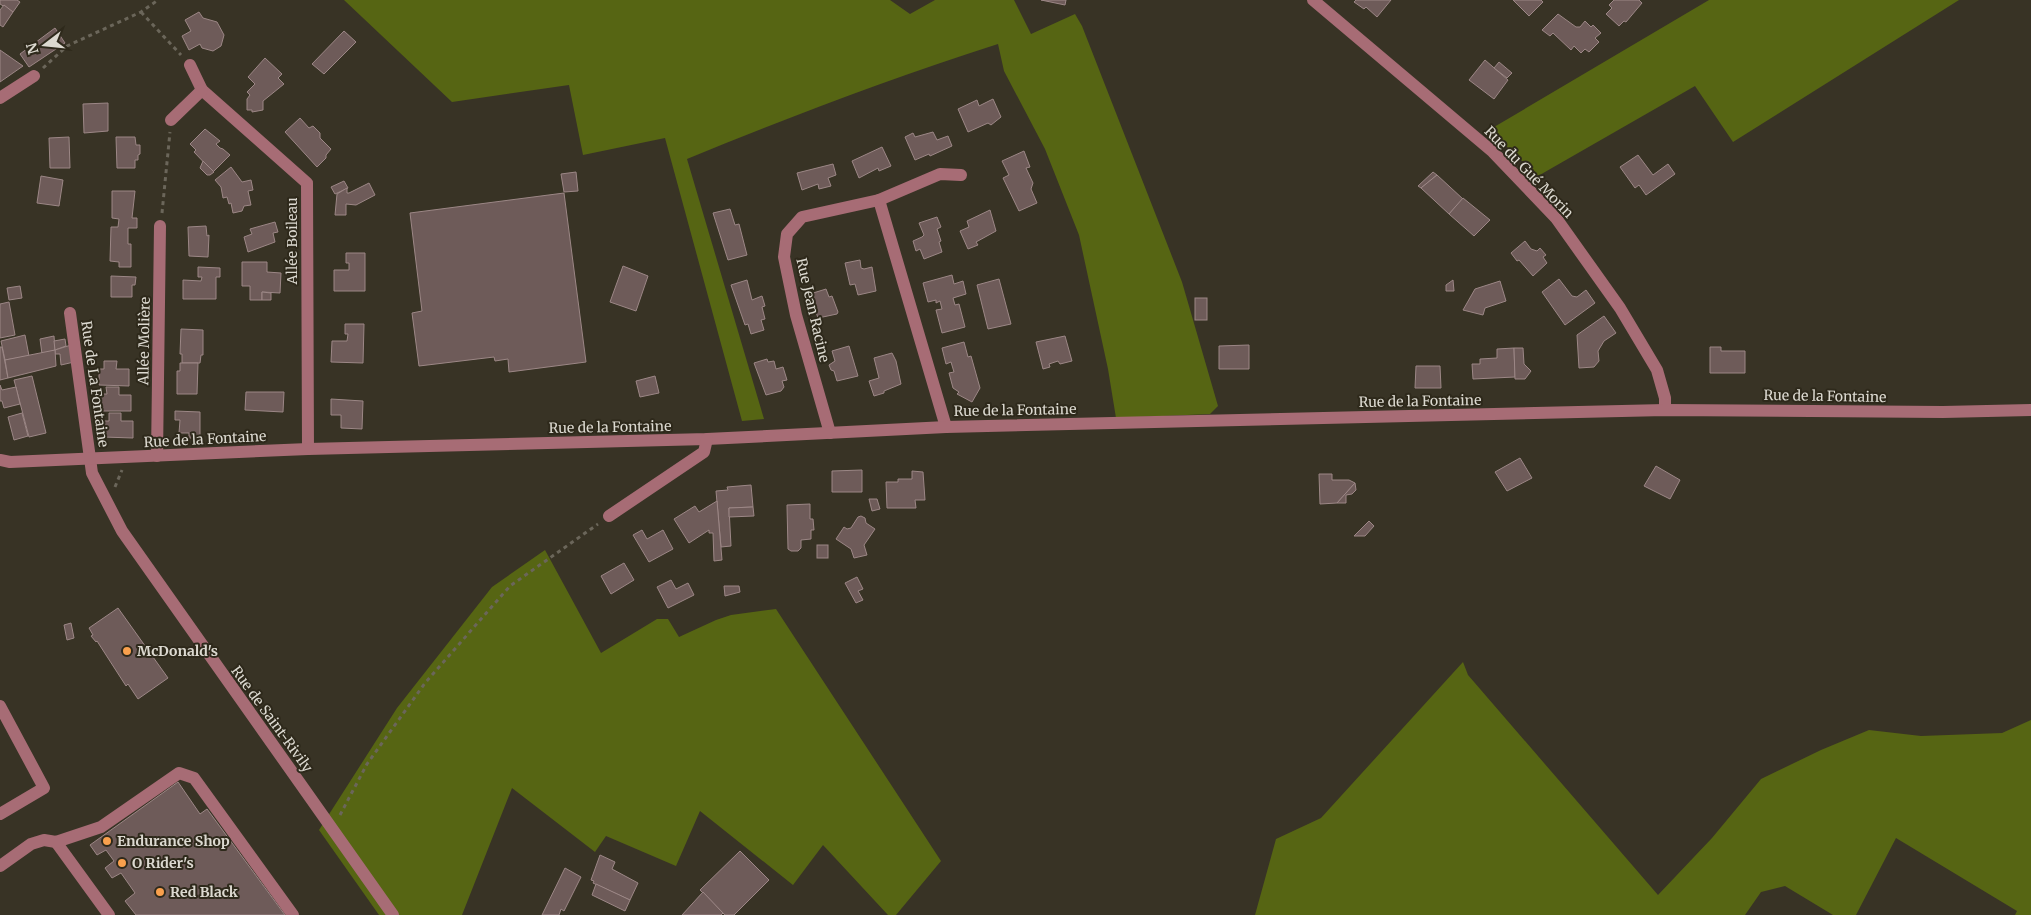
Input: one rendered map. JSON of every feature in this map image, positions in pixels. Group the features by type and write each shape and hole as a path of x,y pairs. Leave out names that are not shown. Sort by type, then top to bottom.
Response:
{"street":[{"name":"Rue du Gué Morin","path":"1313,0 1493,152 1556,218 1620,308 1658,370 1665,398 1665,410"},
{"name":"Allée Boileau","path":"190,65 202,90 307,183 308,449"},
{"path":"0,98 34,76"},
{"path":"171,120 202,90"},
{"name":"Rue Jean Racine","path":"830,433 796,315 784,257 787,234 802,217 879,200 940,174 961,175"},
{"path":"879,200 946,427"},
{"name":"Allée Molière","path":"158,456 160,226"},
{"name":"Rue de La Fontaine","path":"70,314 90,459"},
{"name":"Rue de la Fontaine","path":"0,460 10,462 308,449 707,439 946,427 1665,410 1943,412 2031,410"},
{"path":"609,516 704,452 707,439"},
{"name":"Rue de Saint-Rivily","path":"90,459 92,472 122,531 393,915"},
{"path":"0,706 44,788 0,814"},
{"path":"0,866 31,844 44,840 56,842 101,827 179,773 194,778 293,915"},
{"path":"56,842 109,915"}],"path":[{"path":"34,76 67,46 141,12 158,0"},
{"path":"141,12 190,65"},
{"path":"160,226 171,120"},
{"path":"334,830 337,820 367,764 420,691 510,586 609,516"}],"green space":[{"path":"344,0 890,0 910,14 935,0 1014,0 1031,34 1075,14 1082,26 1182,282 1218,406 1210,414 1116,418 1108,369 1079,235 1045,149 1004,71 998,44 841,98 687,159 764,419 742,421 665,138 583,155 569,85 452,102"},
{"path":"1709,0 1959,0 1733,142 1695,86 1538,176 1489,130"},
{"path":"545,550 601,653 657,619 668,619 679,637 731,615 776,609 941,861 896,915 888,915 823,845 793,885 700,811 676,866 606,836 595,852 512,788 462,915 379,915 319,830 397,708 492,587"},
{"path":"1463,662 1468,675 1658,895 1712,838 1761,779 1821,750 1869,730 1921,736 2002,733 2031,720 2031,915 2015,915 2017,911 1896,838 1856,915 1833,915 1785,886 1761,892 1745,915 1255,915 1276,839 1321,818"}],"building":[{"path":"0,0 17,0 20,2 13,12 0,4"},
{"path":"1041,0 1066,0 1065,5"},
{"path":"1356,0 1391,0 1377,17 1366,7 1364,9 1354,2"},
{"path":"1513,0 1541,0 1543,2 1529,16"},
{"path":"1614,0 1639,0 1642,3 1626,22 1624,21 1619,26 1606,14 1612,8 1609,5"},
{"path":"4,5 13,12 3,27 0,25 0,10"},
{"path":"199,12 203,18 217,22 224,35 221,46 213,51 202,48 200,44 189,50 182,36 191,31 185,20"},
{"path":"1558,14 1576,27 1580,27 1585,21 1591,27 1593,25 1601,33 1595,38 1599,42 1589,52 1585,49 1581,53 1574,46 1571,50 1553,33 1550,36 1542,30"},
{"path":"55,28 65,43 29,67 20,54"},
{"path":"344,31 356,42 324,74 312,64"},
{"path":"0,50 23,66 0,82"},
{"path":"265,58 282,74 278,78 284,84 263,101 263,110 252,112 252,110 247,110 247,99 250,95 247,92 255,84 248,77"},
{"path":"1485,60 1508,80 1494,99 1469,80"},
{"path":"1499,62 1512,73 1507,78 1494,68"},
{"path":"993,99 1001,117 991,125 988,123 968,132 958,109 977,100 979,106"},
{"path":"108,103 108,131 84,133 83,104"},
{"path":"300,118 309,128 313,126 320,133 320,138 331,149 326,158 317,167 285,132"},
{"path":"205,129 220,141 216,144 230,155 213,172 194,152 196,150 190,144"},
{"path":"933,132 937,140 948,136 952,146 930,156 929,154 915,160 905,137 913,133 915,137"},
{"path":"69,137 70,168 50,168 49,138"},
{"path":"116,137 135,137 136,145 140,145 140,154 138,155 138,160 135,160 135,168 117,168"},
{"path":"882,147 891,166 879,171 878,168 859,178 852,161"},
{"path":"1024,151 1030,167 1026,168 1033,183 1031,189 1037,203 1019,211 1003,178 1009,175 1002,161"},
{"path":"1638,155 1653,175 1668,164 1675,174 1646,195 1639,185 1635,188 1620,167"},
{"path":"203,161 214,172 210,175 207,175 200,168"},
{"path":"833,164 836,175 828,178 831,186 819,189 818,184 802,190 797,173"},
{"path":"231,167 242,182 251,180 253,190 248,191 251,205 244,206 242,211 233,213 231,203 229,204 227,197 223,198 221,187 215,180"},
{"path":"576,172 578,191 564,192 561,174"},
{"path":"1433,172 1437,175 1421,188 1418,186"},
{"path":"1437,175 1463,199 1449,214 1421,188"},
{"path":"41,176 63,180 59,206 37,203"},
{"path":"344,181 348,188 335,194 331,187"},
{"path":"369,183 375,195 356,205 346,204 346,215 335,215 337,194 347,188 347,193 349,193"},
{"path":"112,191 135,191 132,218 137,218 137,228 128,228 128,244 131,244 131,267 119,267 119,262 110,261 111,227 118,227 119,219 112,218"},
{"path":"564,193 586,362 509,372 508,359 495,361 494,357 419,366 412,313 422,311 410,213"},
{"path":"1463,198 1490,220 1474,236 1449,214"},
{"path":"730,209 735,225 739,224 747,255 728,260 713,213"},
{"path":"990,210 996,231 976,242 978,245 968,249 960,231 969,227 967,221"},
{"path":"937,217 941,227 937,229 942,252 924,259 920,249 916,251 913,241 924,235 919,223"},
{"path":"275,222 278,232 273,233 275,242 248,252 244,237 252,234 250,229"},
{"path":"206,226 207,236 209,235 208,257 189,256 188,227"},
{"path":"1525,241 1531,249 1537,251 1540,248 1546,255 1543,257 1547,263 1533,276 1511,253"},
{"path":"346,253 365,253 365,291 334,291 334,270 349,270 349,263 346,263"},
{"path":"860,260 861,268 872,267 876,291 858,295 855,284 850,285 845,263"},
{"path":"242,262 267,262 267,272 281,273 280,293 262,292 262,300 250,300 250,286 242,286"},
{"path":"623,266 648,276 636,311 610,302"},
{"path":"198,267 220,268 220,277 216,277 216,299 183,299 183,280 201,281 202,277 198,277"},
{"path":"952,275 954,284 963,281 966,294 953,298 955,305 959,304 965,327 942,333 936,310 942,309 940,301 936,303 936,300 928,302 923,283"},
{"path":"111,276 136,277 135,285 132,285 132,297 111,297"},
{"path":"999,279 1011,324 988,329 977,285"},
{"path":"1559,279 1572,296 1577,297 1586,290 1595,303 1565,325 1542,292"},
{"path":"747,280 752,300 762,296 765,306 762,307 765,319 761,320 764,330 751,334 748,324 745,325 731,285"},
{"path":"1453,280 1454,291 1446,291 1446,285"},
{"path":"1500,281 1506,301 1485,308 1483,315 1463,310 1475,289"},
{"path":"20,286 22,298 9,300 7,288"},
{"path":"826,289 829,297 832,296 838,312 837,314 818,318 810,294"},
{"path":"262,292 271,293 271,300 262,300"},
{"path":"1195,298 1207,298 1207,320 1195,320"},
{"path":"9,302 15,335 0,338 0,304"},
{"path":"1604,316 1616,333 1604,341 1598,351 1599,361 1594,367 1579,368 1577,335"},
{"path":"345,324 364,324 363,363 331,362 332,341 347,341 348,334 345,334"},
{"path":"181,329 203,330 203,355 201,355 200,363 182,363 182,354 180,354"},
{"path":"25,335 29,356 5,360 1,341"},
{"path":"54,336 55,350 42,354 40,339"},
{"path":"1065,336 1072,361 1060,364 1058,361 1049,364 1050,367 1043,369 1036,342"},
{"path":"65,339 66,346 55,350 54,341"},
{"path":"964,342 968,357 971,356 980,388 972,402 957,394 959,392 953,388 949,373 954,372 951,362 946,364 942,348"},
{"path":"71,345 74,362 61,365 60,354 55,354 55,350"},
{"path":"1249,345 1249,369 1219,369 1219,346"},
{"path":"849,346 858,376 837,381 834,371 831,370 829,365 835,361 832,351"},
{"path":"0,347 2,347 8,378 0,380"},
{"path":"1710,347 1721,347 1721,351 1745,351 1745,373 1710,373"},
{"path":"1514,348 1515,377 1473,379 1472,364 1480,364 1480,359 1497,358 1497,349"},
{"path":"1514,348 1523,348 1524,364 1531,371 1525,379 1515,379"},
{"path":"55,350 56,366 8,378 5,360"},
{"path":"892,353 896,361 901,384 874,396 869,381 879,378 874,358"},
{"path":"767,359 768,362 774,361 776,369 783,367 787,380 782,381 784,387 781,391 766,395 754,363"},
{"path":"104,361 117,361 116,369 129,369 129,386 99,385 99,369 104,369"},
{"path":"180,363 198,363 197,394 177,394 177,371 180,371"},
{"path":"1416,366 1440,366 1441,388 1415,388"},
{"path":"32,376 46,433 29,437 14,380"},
{"path":"655,376 659,393 640,397 636,381"},
{"path":"0,385 2,390 16,387 20,404 4,408 2,401 0,401"},
{"path":"106,387 119,387 119,395 131,395 131,411 101,411 101,394 107,394"},
{"path":"246,392 284,392 283,412 245,410"},
{"path":"331,399 363,401 362,429 341,428 341,415 331,415"},
{"path":"175,411 200,412 200,438 189,438 189,433 179,433 180,420 175,420"},
{"path":"22,413 28,436 14,440 8,417"},
{"path":"109,413 121,413 121,421 133,421 133,438 103,437 104,421 109,421"},
{"path":"1520,458 1532,478 1507,491 1495,472"},
{"path":"1656,466 1680,480 1670,499 1644,486"},
{"path":"862,470 862,492 832,492 832,471"},
{"path":"912,471 923,472 925,500 915,500 916,508 887,508 886,482 898,482 898,479 912,479"},
{"path":"1319,474 1332,474 1332,480 1349,480 1355,483 1337,503 1320,504"},
{"path":"1355,483 1356,490 1352,494 1346,495 1346,503 1337,503"},
{"path":"751,485 753,507 729,508 731,546 721,547 716,491 728,490 727,487"},
{"path":"869,499 877,499 880,509 872,511"},
{"path":"717,501 722,560 714,561 713,533 709,533 709,530 689,543 674,519 695,506 699,512"},
{"path":"810,504 810,519 813,519 814,530 811,530 811,539 801,540 801,548 798,551 791,551 788,549 787,505"},
{"path":"753,507 754,516 729,517 729,508"},
{"path":"858,517 865,518 866,523 875,529 864,545 867,555 854,558 851,549 836,539 844,527 847,529 851,528"},
{"path":"1369,521 1374,526 1365,536 1354,536"},
{"path":"642,530 647,539 663,530 673,549 649,562 633,535"},
{"path":"817,545 828,545 828,558 817,558"},
{"path":"624,563 634,580 611,594 601,576"},
{"path":"857,577 863,589 858,591 863,600 856,603 845,583"},
{"path":"671,580 676,589 688,583 694,595 668,608 657,587"},
{"path":"724,586 739,586 740,592 725,596"},
{"name":"McDonald's","path":"118,608 168,678 138,699 128,684 126,686 97,641 91,636 93,635 89,628"},
{"path":"71,623 74,638 67,640 64,625"},
{"path":"178,782 200,814 207,809 285,915 136,915 125,901 135,893 121,873 112,878 105,868 114,861 106,850 97,855 90,845"},
{"path":"740,851 769,880 734,915 725,915 700,890"},
{"path":"600,855 615,862 612,869 638,883 630,900 593,883 594,881 591,880"},
{"path":"565,868 581,877 564,911 561,909 559,915 542,915"},
{"path":"596,884 630,900 625,911 592,895"},
{"path":"703,892 723,913 721,915 682,915"}],"place":[{"name":"McDonald's","path":"127,651"},
{"name":"Endurance Shop","path":"107,841"},
{"name":"O Rider's","path":"122,863"},
{"name":"Red Black","path":"160,892"}]}
